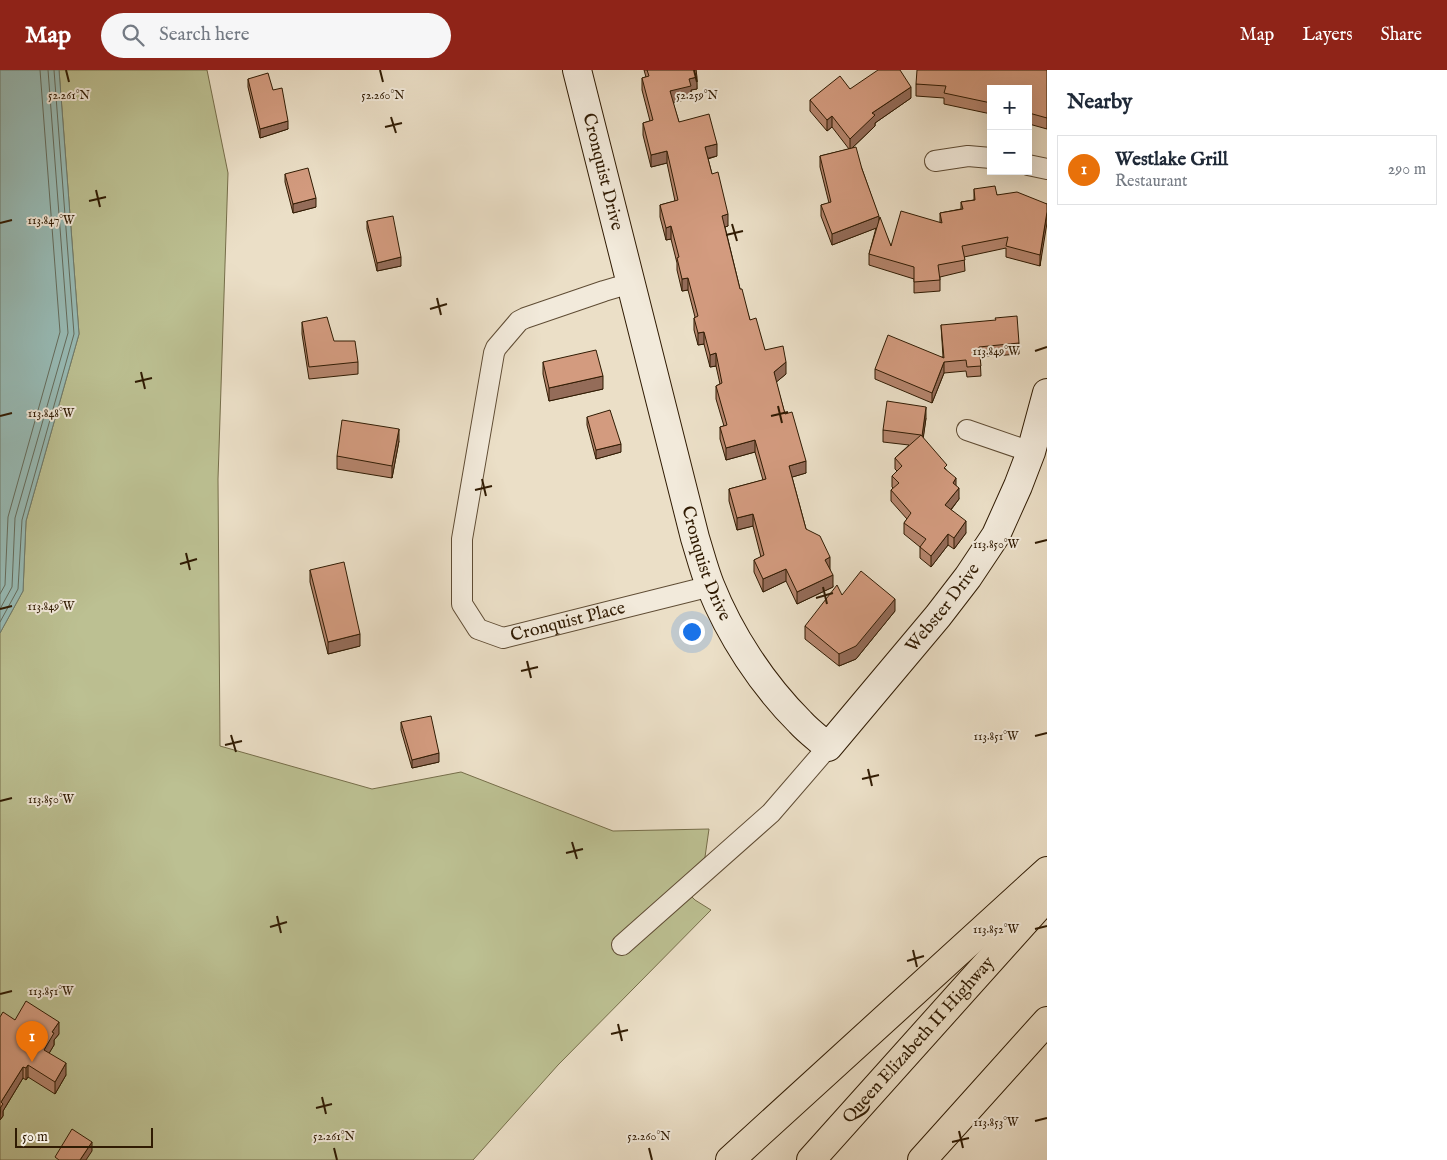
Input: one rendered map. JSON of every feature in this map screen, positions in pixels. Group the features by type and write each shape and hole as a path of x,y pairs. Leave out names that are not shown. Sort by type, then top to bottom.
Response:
{"highway":[{"path":"730,1160 1047,871"},
{"name":"Queen Elizabeth II Highway","path":"811,1160 1047,898"},
{"path":"922,1160 1047,1021"}],"street":[{"name":"Cronquist Drive","path":"577,70 695,538 711,586 727,621 744,651 763,678 800,723 828,747"},
{"path":"935,161 968,156 987,158"},
{"path":"1032,166 1047,169"},
{"name":"Cronquist Place","path":"631,283 525,318 519,321 496,348 462,538 462,604 478,629 503,638 711,586"},
{"name":"Webster Drive","path":"828,747 938,616 968,577 996,535 1031,452 1047,393"},
{"path":"967,430 1031,452"},
{"path":"622,945 771,813 828,747"}],"green space":[{"path":"59,70 207,70 228,173 218,479 220,746 372,789 461,772 613,831 709,829 705,857 678,883 695,900 711,910 558,1065 473,1160 0,1160 0,633 23,591 26,521 79,334"}],"water":[{"path":"0,70 59,70 79,334 26,521 23,591 0,633"}],"building":[{"path":"647,70 696,70 697,77 689,79 691,86 670,91 679,122 709,114 717,144 705,147 712,174 718,172 728,214 722,216 740,289 742,289 750,320 756,318 765,350 783,346 786,362 774,372 785,414 792,412 806,461 789,466 806,529 820,536 830,557 825,560 833,575 797,592 786,569 763,579 754,560 764,555 753,514 737,518 729,489 766,479 755,440 726,448 720,427 727,425 716,386 722,383 716,353 710,355 704,332 698,333 694,318 698,316 688,278 682,279 677,258 679,257 671,226 666,228 660,205 678,200 667,151 651,155 643,123 653,120 642,78 649,76"},
{"path":"878,70 900,70 911,87 872,113 875,115 850,139 832,116 827,120 810,100 840,76 850,89"},
{"path":"917,70 1047,70 1047,118 1032,114 1032,85 987,85 987,102 944,93 946,86 916,84"},
{"path":"268,73 273,90 282,88 288,121 260,129 248,79"},
{"path":"856,147 879,216 832,234 821,205 831,202 820,156"},
{"path":"308,168 316,198 293,204 285,174"},
{"path":"995,186 997,195 1017,192 1047,204 1040,255 1006,246 1008,237 962,246 965,260 938,265 940,280 914,282 914,267 869,254 880,217 891,246 901,211 942,223 940,213 963,209 961,202 975,200 974,189"},
{"path":"393,216 401,257 377,263 367,221"},
{"path":"1017,316 1019,343 979,347 981,366 967,367 966,360 944,362 932,393 875,369 888,335 944,358 941,325 996,320 995,318"},
{"path":"327,317 334,341 355,341 358,362 309,367 302,322"},
{"path":"596,350 603,376 549,388 543,362"},
{"path":"887,401 926,407 922,436 883,430"},
{"path":"610,410 621,444 596,450 587,417"},
{"path":"342,420 399,429 392,466 337,456"},
{"path":"921,435 947,465 944,468 956,478 953,483 959,488 945,505 966,521 954,538 948,534 931,556 920,547 926,539 904,523 911,513 891,490 899,483 892,476 902,466 895,458"},
{"path":"344,562 360,634 328,642 310,570"},
{"path":"861,571 895,599 856,646 839,654 805,626 837,585 842,595"},
{"path":"431,716 439,753 412,760 401,722"},
{"path":"26,1001 59,1022 44,1050 66,1063 55,1082 28,1065 26,1068 23,1067 1,1102 3,1104 0,1108 0,1017 3,1012 15,1020"},
{"path":"72,1129 92,1142 80,1160 59,1160 55,1157"}],"place":[{"name":"Westlake Grill","path":"32,1062"}]}
